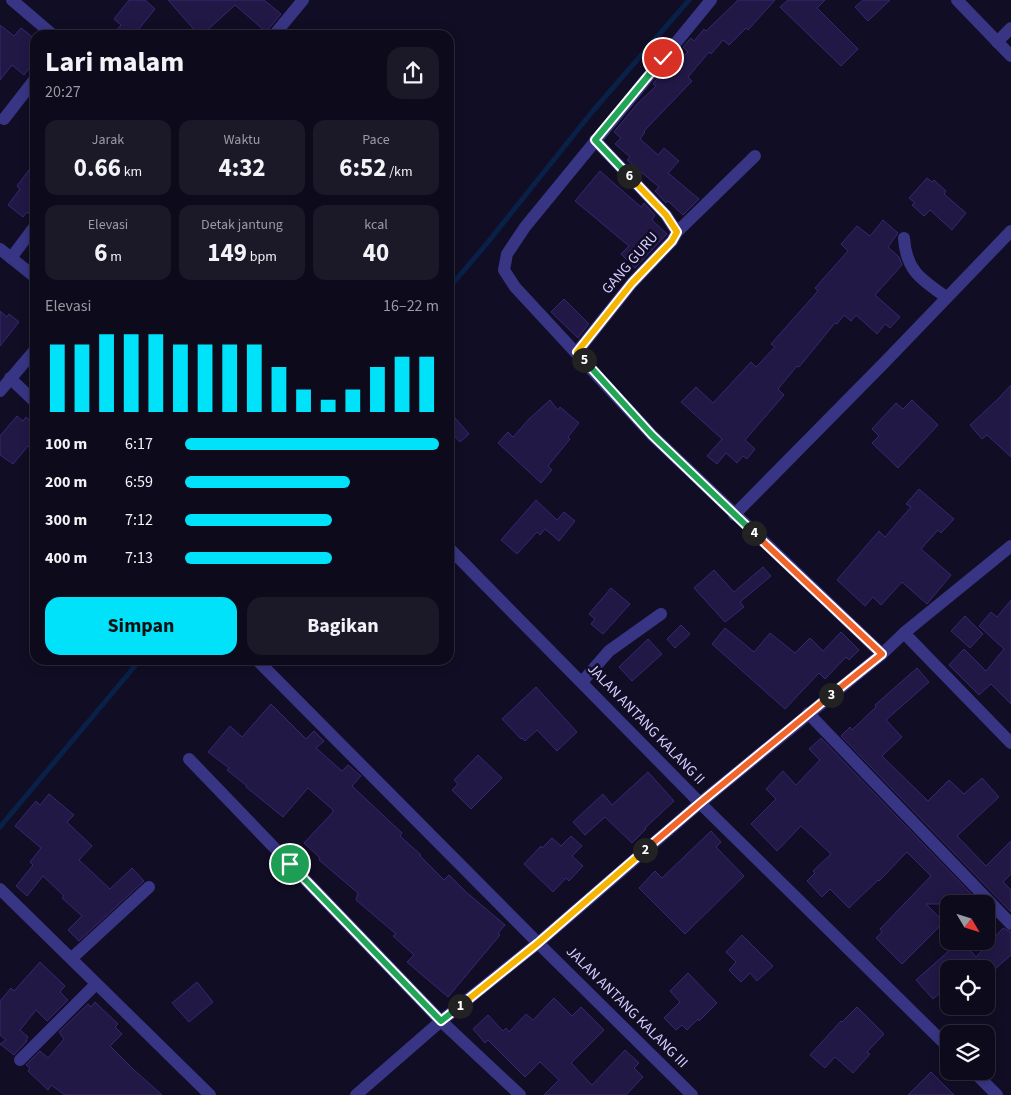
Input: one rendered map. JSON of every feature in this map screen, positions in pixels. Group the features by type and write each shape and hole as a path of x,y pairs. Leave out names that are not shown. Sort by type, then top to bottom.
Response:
{"street":[{"path":"12,0 47,30"},
{"path":"278,30 303,0"},
{"path":"711,0 525,226 507,254 504,261 504,270 511,282 652,435 882,654"},
{"path":"957,0 1011,56"},
{"path":"997,42 1011,28"},
{"path":"4,119 30,85"},
{"path":"595,140 666,215 677,232"},
{"name":"GANG GURU","path":"577,352 632,283 672,241 677,232 754,156"},
{"path":"734,515 884,363 1011,230"},
{"path":"11,258 30,233"},
{"path":"904,238 905,252 913,271 924,282 946,298"},
{"path":"0,249 30,273"},
{"path":"0,391 30,356"},
{"path":"10,378 30,397"},
{"path":"356,1095 441,1021 538,943 700,803 1011,546"},
{"name":"JALAN ANTANG KALANG II","path":"454,553 700,803 940,1039"},
{"path":"582,682 609,652 661,614"},
{"path":"904,633 1011,743"},
{"name":"JALAN ANTANG KALANG III","path":"262,665 692,1095"},
{"path":"808,714 1011,924"},
{"path":"189,759 441,1021 520,1095"},
{"path":"72,958 150,887"},
{"path":"0,889 210,1095"},
{"path":"20,1060 96,984"},
{"path":"982,1080 997,1095"}],"building":[{"path":"129,0 145,0 155,9 138,30 117,30 121,25 114,19"},
{"path":"168,0 264,0 281,14 268,30 264,30 235,5 208,30 195,30"},
{"path":"738,0 775,0 748,30 746,28 729,45 723,40 711,54 709,52 688,77 692,81 644,131 640,139 658,155 664,148 679,161 668,173 699,199 683,215 668,201 666,203 655,191 659,187 627,160 630,157 615,144 621,138 614,132 637,104 656,86 653,84 662,72 666,75 688,52 683,47 691,38 694,41 704,29 706,31"},
{"path":"788,0 825,0 817,8 858,49 841,66 780,7"},
{"path":"863,0 890,0 868,21 855,7"},
{"path":"0,25 14,36 21,28 30,35 30,67 24,75 12,65 0,80"},
{"path":"30,169 30,214 27,212 23,217 8,205 20,189 17,186"},
{"path":"600,171 641,207 644,203 655,215 652,220 667,234 635,268 621,254 629,246 575,201"},
{"path":"927,178 932,182 934,180 946,191 944,194 966,213 952,230 930,210 924,216 912,205 915,203 909,198"},
{"path":"883,220 898,233 888,247 899,257 902,265 875,295 900,317 890,328 885,324 877,334 856,315 851,321 844,315 778,389 784,395 745,440 755,449 747,459 743,456 737,463 726,453 717,464 707,456 722,439 681,402 696,387 713,403 751,362 756,367 775,347 771,344 818,291 815,288 848,251 841,244 857,226 870,236"},
{"path":"564,299 589,324 578,338 551,312"},
{"path":"0,311 7,317 9,314 19,322 0,346"},
{"path":"1011,385 1011,457 987,435 982,439 970,425"},
{"path":"550,400 558,410 560,407 579,423 568,437 570,439 548,466 552,470 541,483 498,443 508,432 513,437"},
{"path":"912,400 938,425 898,468 872,443 879,436 872,429 896,403 903,409"},
{"path":"17,416 23,421 26,417 30,421 30,447 28,446 13,464 0,455 0,436"},
{"path":"454,417 469,434 460,442 454,435"},
{"path":"919,489 954,519 941,533 938,530 921,549 951,575 927,604 902,582 881,605 873,597 865,606 837,580 879,531 885,537 911,507 906,504"},
{"path":"536,500 557,520 564,512 575,521 559,541 545,529 540,535 537,532 517,554 501,540"},
{"path":"763,567 771,576 740,602 744,607 725,622 694,588 714,570 734,592"},
{"path":"611,588 630,604 603,634 591,624 595,619 589,614"},
{"path":"1011,600 1011,704 991,684 979,695 949,665 964,649 986,671 1004,649 979,626 991,612 997,617"},
{"path":"965,616 983,634 970,648 951,631"},
{"path":"681,625 690,634 675,648 667,639"},
{"path":"725,628 754,652 770,633 795,653 810,638 823,651 841,632 859,650 849,660 846,657 825,679 819,673 785,709 712,644"},
{"path":"648,639 662,654 632,681 619,667"},
{"path":"917,668 929,682 886,720 902,737 882,756 928,801 949,780 964,794 982,778 999,797 957,836 986,866 1011,841 1011,874 1003,882 1011,890 1011,912 841,736 850,727 852,730 876,707 875,705"},
{"path":"536,687 577,732 557,751 537,730 525,741 502,719"},
{"path":"271,704 306,739 314,731 324,741 316,748 342,771 348,765 361,776 352,786 402,833 400,836 444,880 449,875 505,925 498,933 500,935 448,997 407,962 414,955 393,936 396,934 356,900 358,893 319,860 320,858 304,843 333,810 308,788 283,817 227,770 229,768 208,752 230,726 242,737"},
{"path":"821,738 972,895 940,895 940,904 926,904 940,918 940,926 902,964 876,938 882,932 880,929 931,876 907,852 849,908 830,889 822,897 807,881 815,873 813,871 831,854 801,826 777,851 751,824 776,799 766,789 783,771 796,785 820,760 809,749"},
{"path":"478,755 502,778 471,809 452,790 458,784 454,780"},
{"path":"648,772 674,801 632,843 605,817 585,835 573,822 603,794 612,805"},
{"path":"49,794 74,815 67,822 92,846 79,860 110,889 132,868 144,881 79,941 68,930 82,916 62,898 64,896 43,876 27,896 16,886 33,865 30,862 41,848 15,826 36,801 40,805"},
{"path":"711,831 721,842 716,847 744,876 685,934 639,888 655,871 662,878"},
{"path":"571,836 582,846 572,856 583,866 569,881 566,878 553,892 524,864 541,846 542,848 552,838 561,846"},
{"path":"1003,928 1011,932 1011,955 995,969 995,960 940,960 940,993 933,999 916,980 950,950 970,950 976,957 983,950 995,950 995,937"},
{"path":"742,935 773,966 757,981 750,973 741,982 729,970 736,962 726,952"},
{"path":"40,962 65,986 60,992 68,1000 47,1021 36,1010 20,1030 28,1037 27,1041 14,1055 0,1044 6,1040 0,1035 0,1001 11,988 14,991"},
{"path":"688,973 717,1003 687,1030 682,1025 676,1030 664,1018 680,1002 670,991"},
{"path":"197,982 213,1002 189,1022 172,1003"},
{"path":"554,998 572,1016 581,1007 604,1030 571,1063 592,1085 625,1050 639,1063 634,1068 643,1077 626,1095 544,1095 559,1080 540,1062 525,1077 488,1040 485,1043 473,1029 488,1015 503,1031 506,1028 509,1032 526,1014 533,1020"},
{"path":"95,1002 118,1024 115,1027 122,1034 110,1046 162,1095 65,1095 51,1085 48,1090 28,1071 30,1068 26,1065 40,1051 48,1058 64,1039 59,1032 88,1004 91,1007"},
{"path":"857,1007 884,1034 867,1052 870,1054 853,1073 835,1057 825,1068 810,1055 841,1021"},
{"path":"931,1072 954,1095 908,1095"}],"waterway":[{"path":"454,282 592,112 689,0"},
{"path":"0,827 136,665"}],"route":[{"path":"290,864 441,1021 538,943 700,803 882,654 652,435 577,352 632,283 672,241 677,232 666,215 595,140 663,58"}]}
